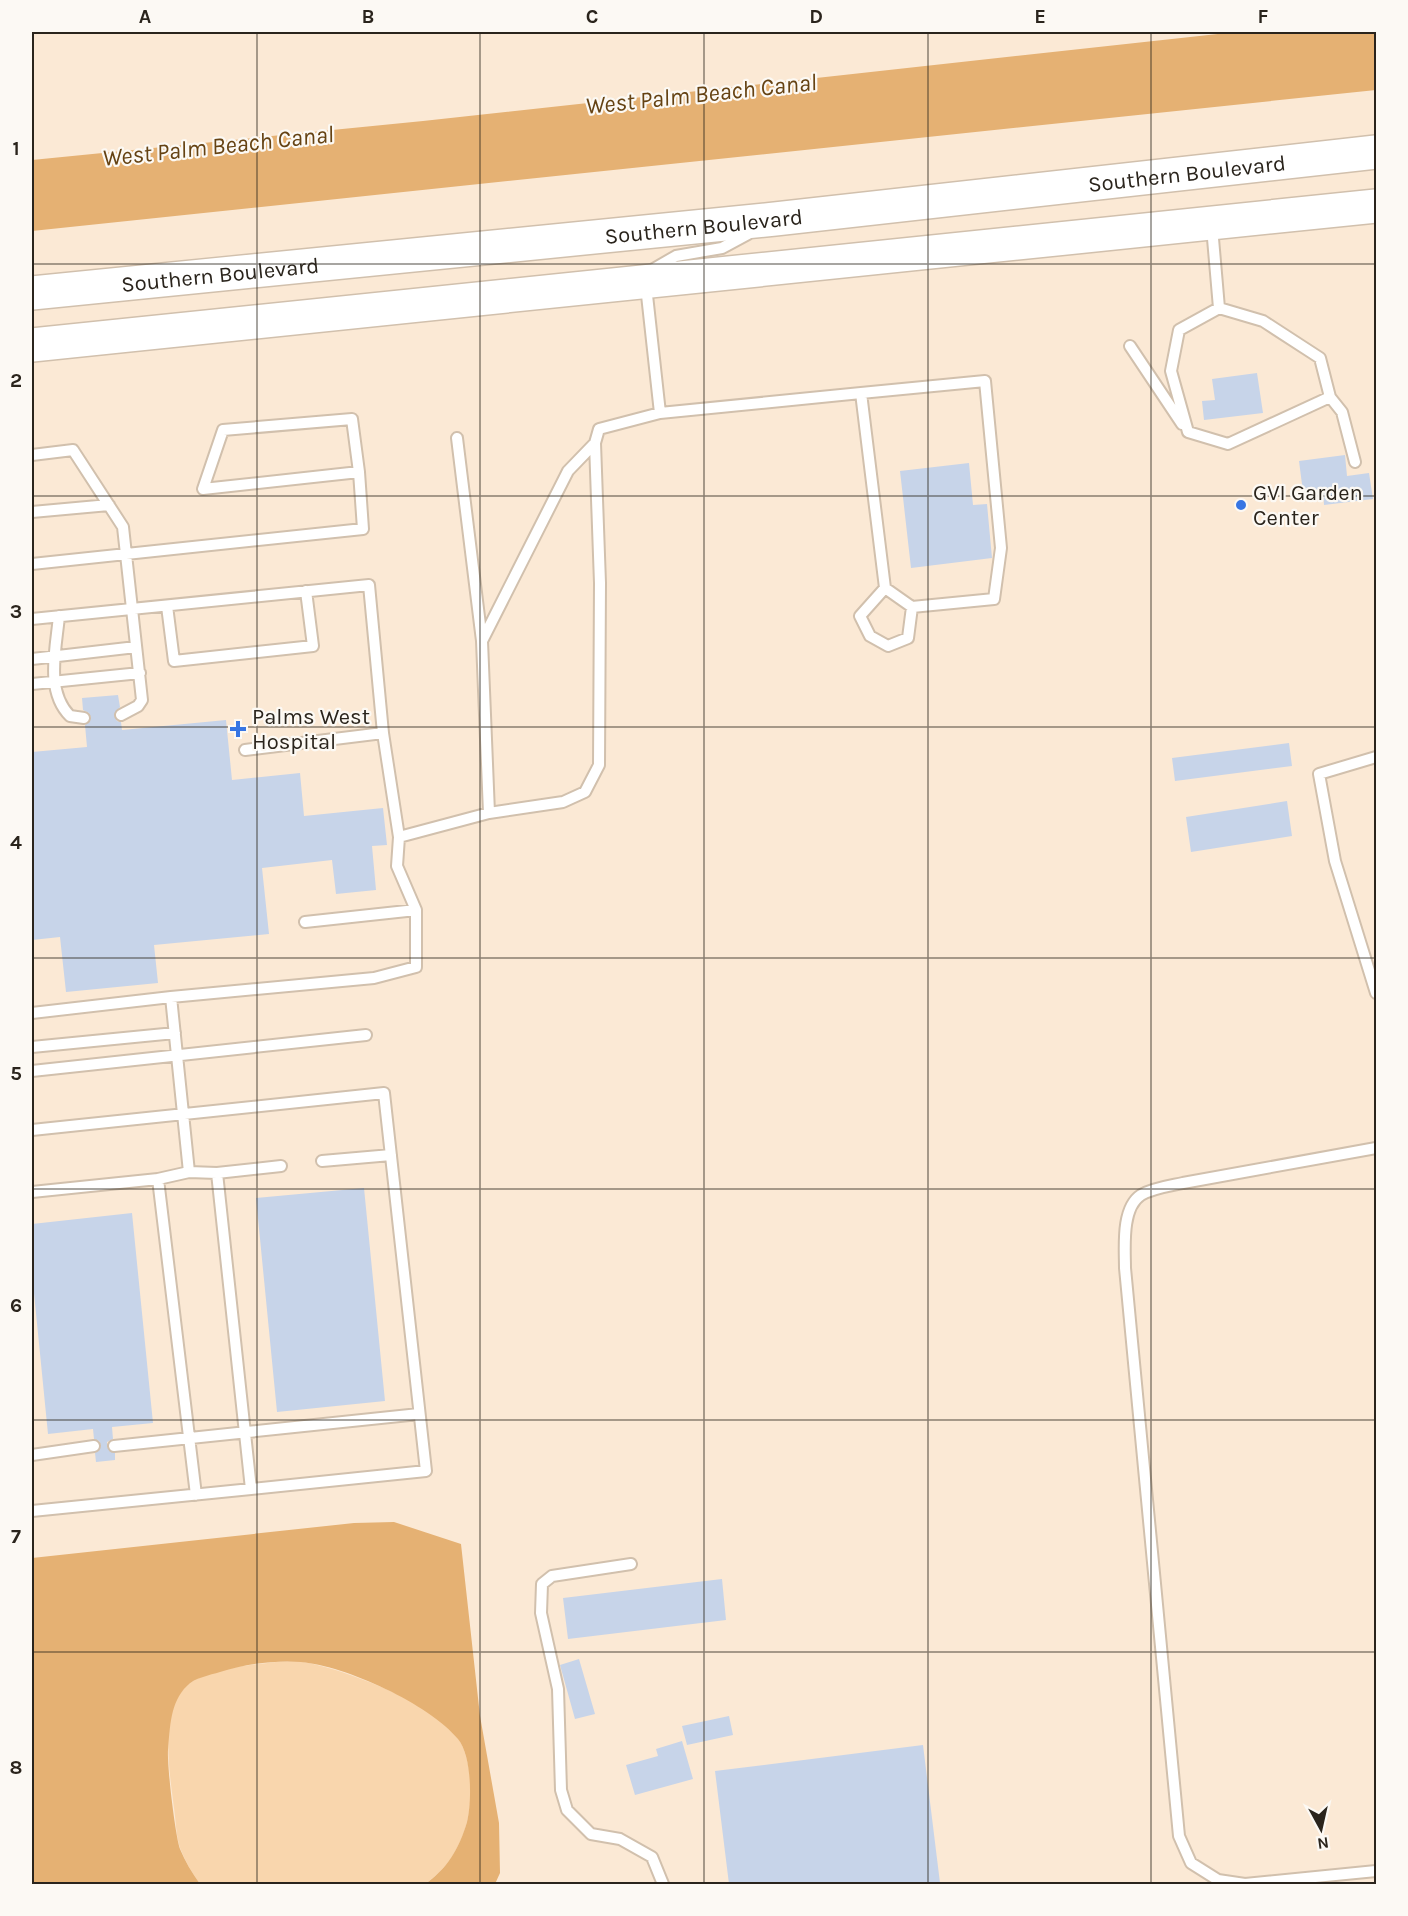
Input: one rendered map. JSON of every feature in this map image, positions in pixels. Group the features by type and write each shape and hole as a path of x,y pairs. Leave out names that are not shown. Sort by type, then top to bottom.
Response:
{"highway":[{"name":"Southern Boulevard","path":"32,292 775,219 1377,152"},
{"path":"32,345 1377,206"}],"lane":[{"path":"660,412 645,283 651,268 676,256 722,248 775,219"},
{"path":"1212,224 1219,308"},
{"path":"1188,432 1171,371 1179,330 1219,308 1263,321 1320,358 1330,397 1342,411 1355,462"},
{"path":"1130,346 1188,432 1228,444 1330,397"},
{"path":"399,837 489,813 562,802 585,792 599,765 600,583 595,443 599,429 660,412 985,381 1001,548 994,599 912,608 885,588 861,393"},
{"path":"32,564 363,529 359,472 352,420 223,430 203,489 359,472"},
{"path":"457,438 482,642 489,813"},
{"path":"482,642 568,471 595,443"},
{"path":"32,454 74,450 123,526 142,700 138,706 121,715"},
{"path":"32,512 109,505"},
{"path":"32,619 369,585 383,733 399,837 397,866 416,910 416,967 374,978 32,1013"},
{"path":"885,588 860,616 870,636 888,646 908,638 912,608"},
{"path":"167,606 174,661 186,660 313,646 306,591"},
{"path":"59,616 54,682 58,701 70,717 84,718"},
{"path":"32,659 136,647"},
{"path":"32,684 140,673"},
{"path":"245,750 383,733"},
{"path":"1377,757 1320,774 1335,861 1377,993"},
{"path":"305,922 416,910"},
{"path":"171,997 189,1172"},
{"path":"32,1047 175,1033"},
{"path":"32,1071 366,1035"},
{"path":"32,1130 384,1093 426,1471 32,1511"},
{"path":"1377,1148 1157,1189 1139,1196 1130,1212 1125,1238 1125,1268 1179,1836 1191,1863 1218,1880 1245,1884 1377,1871"},
{"path":"322,1161 391,1155"},
{"path":"32,1192 158,1179 189,1172 217,1173 281,1166"},
{"path":"217,1173 251,1489"},
{"path":"158,1179 195,1495"},
{"path":"114,1446 419,1414"},
{"path":"32,1455 94,1446"},
{"path":"631,1564 552,1576 542,1584 541,1613 558,1689 561,1790 567,1810 591,1834 620,1839 652,1857 663,1884"}],"shaded area":[{"path":"276,1662 300,1662 320,1666 389,1690 433,1714 460,1741 467,1760 470,1781 467,1822 461,1841 452,1857 440,1872 425,1884 200,1884 197,1880 182,1853 177,1833 168,1743 173,1710 179,1696 196,1679 230,1668"}],"water":[{"name":"West Palm Beach Canal","path":"1236,32 1376,32 1376,90 32,231 32,160 423,121"},
{"path":"394,1522 461,1544 480,1716 499,1823 500,1873 495,1884 425,1884 440,1872 451,1858 467,1822 470,1803 470,1779 466,1756 458,1739 445,1726 407,1700 363,1679 319,1665 301,1662 271,1662 230,1669 202,1677 190,1683 181,1692 174,1707 168,1750 176,1829 180,1849 200,1884 32,1884 32,1558 354,1523"}],"building":[{"path":"1257,373 1263,413 1204,420 1202,401 1215,400 1212,379"},
{"path":"1345,455 1347,476 1369,473 1373,499 1324,505 1323,489 1303,492 1299,461"},
{"path":"969,463 973,505 987,504 992,558 911,568 900,471"},
{"name":"Palms West Hospital","path":"118,695 120,707 114,715 117,721 121,722 122,730 226,720 232,780 300,773 304,816 383,808 387,845 372,846 376,890 336,894 332,860 262,868 269,934 154,945 158,983 66,992 60,937 32,940 32,752 87,747 85,725 91,718 89,713 83,710 82,698"},
{"path":"1289,743 1292,766 1175,781 1172,758"},
{"path":"1287,801 1292,836 1191,852 1186,817"},
{"path":"364,1188 385,1401 277,1412 256,1198"},
{"path":"132,1213 153,1423 112,1427 113,1439 107,1442 107,1447 115,1453 115,1460 96,1462 95,1453 101,1446 99,1441 94,1439 93,1429 48,1434 32,1273 32,1224"},
{"path":"722,1579 726,1620 568,1639 563,1598"},
{"path":"579,1659 595,1714 575,1719 560,1665"},
{"path":"729,1716 733,1735 687,1745 682,1726"},
{"path":"682,1741 693,1779 635,1795 626,1765 658,1756 656,1749"},
{"path":"923,1745 940,1883 729,1884 715,1771"}],"place":[{"name":"GVI Garden Center","path":"1241,505"},
{"name":"Palms West Hospital","path":"238,729"}]}
